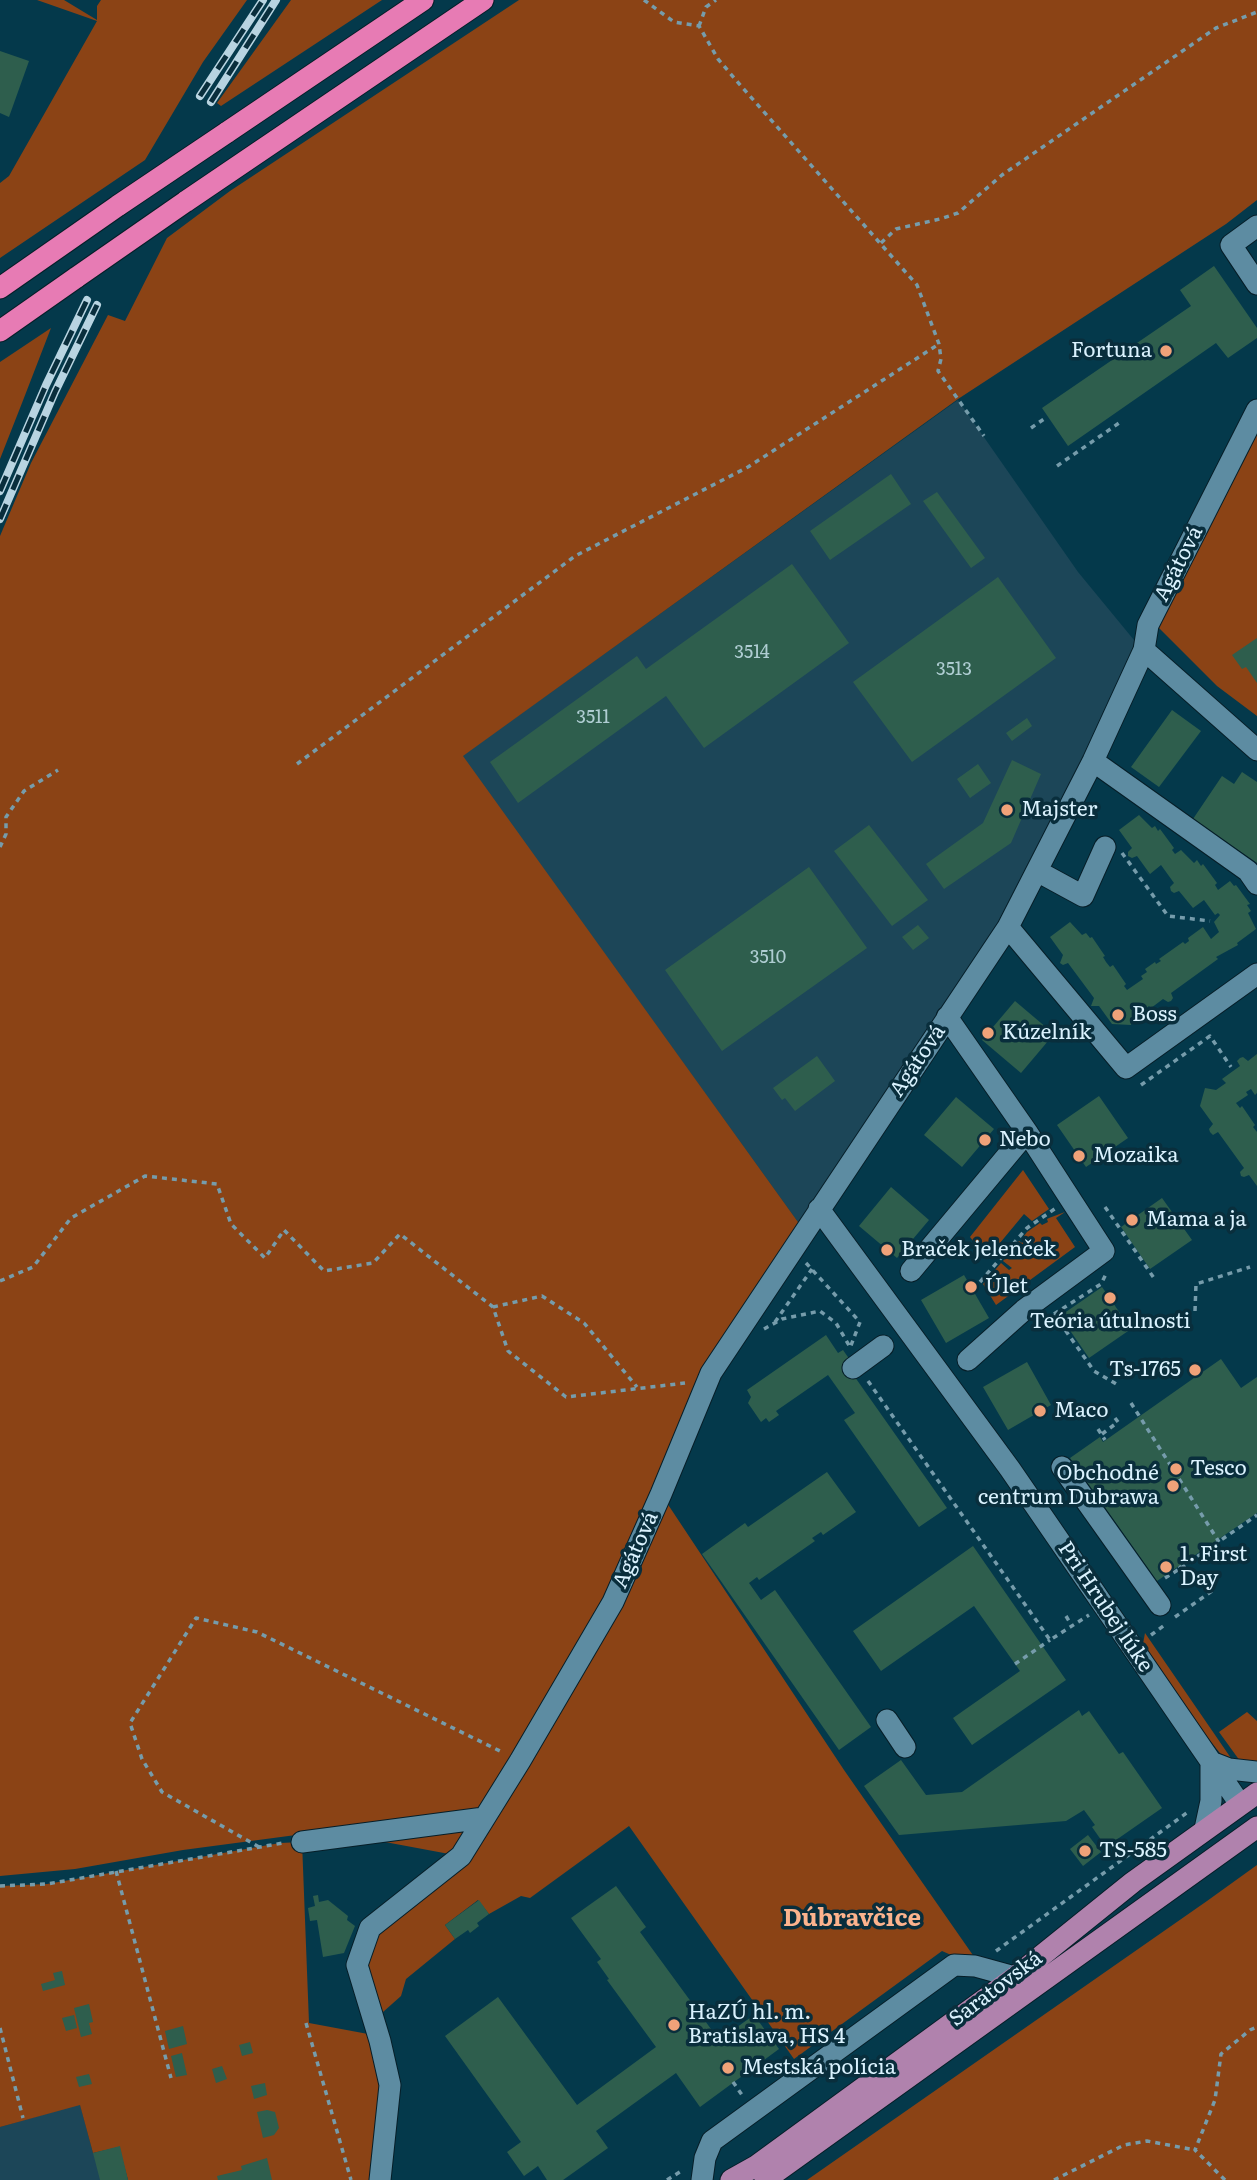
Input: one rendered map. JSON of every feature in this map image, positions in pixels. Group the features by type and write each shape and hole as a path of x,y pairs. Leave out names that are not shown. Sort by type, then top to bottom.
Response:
{"highway":[{"path":"0,288 423,0"},
{"path":"0,331 483,0"}],"main road":[{"name":"Saratovská","path":"731,2180 756,2165 1015,1977 1133,1882 1205,1829 1251,1803"},
{"path":"1232,1844 1251,1803"},
{"name":"Saratovská","path":"765,2180 1257,1827"}],"street":[{"path":"1257,226 1231,245 1257,284"},
{"name":"Agátová","path":"380,2180 390,2085 357,1965 370,1928 461,1856 613,1602 708,1381 793,1248 1008,927 1094,761 1144,650 1148,625 1257,410"},
{"path":"1144,650 1257,750"},
{"path":"1094,761 1248,871 1257,884"},
{"path":"1037,871 1083,896 1112,849"},
{"path":"1008,927 1126,1068 1257,974"},
{"path":"947,1017 1027,1132 1104,1251 1024,1310 968,1360"},
{"path":"911,1271 1027,1132"},
{"name":"Pri Hrubej lúke","path":"819,1209 1010,1469 1211,1762 1251,1803"},
{"path":"853,1360 883,1346"},
{"path":"1062,1467 1160,1605"},
{"path":"887,1720 905,1747"},
{"path":"1205,1829 1211,1801 1211,1762 1229,1769 1257,1772"},
{"path":"302,1842 484,1818"},
{"path":"702,2180 705,2158 712,2141 954,1965 975,1966 1015,1977"}],"path":[{"path":"644,0 674,22 699,26"},
{"path":"699,26 706,7 716,0"},
{"path":"881,243 896,229 958,212 1002,175 1216,28 1257,12"},
{"path":"699,26 718,59 917,285 939,344 941,359 938,372 984,436"},
{"path":"297,764 575,556 748,467 939,344"},
{"path":"1031,428 1044,419"},
{"path":"1057,466 1122,421"},
{"path":"0,847 6,834 6,817 24,792 58,770"},
{"path":"1112,849 1168,916 1210,920"},
{"path":"1141,1085 1210,1036 1231,1067"},
{"path":"0,1281 33,1267 71,1218 145,1176 217,1184 231,1224 265,1258 284,1230 324,1271 373,1263 400,1234 493,1307 508,1352 566,1397 708,1381"},
{"path":"980,1282 1027,1228 1063,1203"},
{"path":"1105,1207 1156,1281"},
{"path":"793,1248 860,1322 853,1360"},
{"path":"1195,1311 1196,1284 1250,1266"},
{"path":"774,1324 813,1269"},
{"path":"1047,1318 1101,1284 1108,1269"},
{"path":"493,1307 542,1296 584,1323 638,1388"},
{"path":"763,1330 782,1319 820,1311 836,1323 853,1360 1050,1640"},
{"path":"1055,1314 1094,1371 1118,1385"},
{"path":"1131,1402 1219,1542"},
{"path":"1105,1440 1100,1432 1118,1422 1115,1418"},
{"path":"1181,1568 1257,1516"},
{"path":"1151,1635 1212,1591"},
{"path":"1015,1664 1092,1613"},
{"path":"1066,1616 1072,1626"},
{"path":"259,1847 162,1792 142,1759 130,1723 196,1618 257,1632 520,1761"},
{"path":"0,1886 47,1884 302,1842"},
{"path":"116,1871 171,2078"},
{"path":"306,2024 351,2180"},
{"path":"1195,2150 1215,2100 1221,2054 1257,2027"},
{"path":"0,2028 23,2118"},
{"path":"1054,2180 1124,2145 1147,2141 1195,2150 1226,2180"}],"shaded area":[{"path":"37,0 64,0 97,20 97,6 101,0 247,0 203,62 145,160 0,258 0,183 9,176 97,21"},
{"path":"291,0 382,0 221,106 217,103"},
{"path":"519,0 1257,0 1257,200 1226,224 958,399 463,756 803,1229 711,1373 661,1494 844,1770 977,1961 958,1958 942,1951 794,2059 629,1826 530,1898 521,1896 489,1914 478,1900 445,1925 455,1939 406,1979 401,1996 374,2020 357,1965 370,1928 460,1856 326,1831 183,1850 75,1869 0,1876 0,536 31,463 108,315 125,321 167,238 230,191"},
{"path":"51,328 22,403 0,459 0,362"},
{"path":"958,400 1078,572 1143,651 1007,926 803,1229 462,756"},
{"path":"1257,432 1257,716 1217,686 1158,627"},
{"path":"1023,1170 1049,1209 1032,1221 1024,1214 990,1255 983,1249 981,1251 970,1237"},
{"path":"1065,1212 1056,1218 1075,1247 996,1305 983,1284 1001,1263 1009,1270 1012,1268 1003,1261 1019,1241 1022,1243 1027,1232 1040,1223 1042,1225 1048,1222 1047,1219"},
{"path":"1145,1633 1235,1764 1223,1757 1208,1738 1143,1644"},
{"path":"1247,1712 1257,1721 1257,1762 1240,1761 1219,1732"},
{"path":"302,1842 309,2023 368,2034 380,2041 380,2180 128,2180 119,2147 93,2153 80,2105 0,2127 0,1886 47,1884 280,1843"},
{"path":"1257,1865 1257,2180 807,2180 1207,1901"},
{"path":"80,2104 93,2153 120,2146 128,2180 0,2180 0,2127"}],"building":[{"path":"0,51 29,61 9,117 0,113"},
{"name":"Fortuna","path":"1214,266 1257,328 1257,338 1228,358 1216,343 1068,446 1042,408 1191,306 1180,290"},
{"path":"891,474 911,504 830,560 810,531"},
{"path":"937,492 985,558 971,568 923,501"},
{"path":"792,564 849,643 704,748 666,696 518,803 490,762 637,656 646,669"},
{"path":"998,577 1056,658 912,762 853,682"},
{"path":"1257,638 1257,683 1246,667 1242,669 1232,655"},
{"path":"1172,710 1201,731 1159,787 1131,767"},
{"path":"1027,718 1032,726 1012,741 1006,733"},
{"name":"Majster","path":"1012,760 1041,774 1011,843 944,889 926,864 983,823"},
{"path":"978,764 991,783 970,798 957,779"},
{"path":"1242,772 1257,782 1257,863 1193,819 1222,776 1234,784"},
{"path":"1139,815 1152,828 1155,826 1158,831 1160,829 1174,848 1172,850 1175,854 1181,850 1194,863 1197,860 1201,866 1203,864 1217,883 1215,885 1218,890 1230,881 1236,885 1250,904 1247,905 1251,911 1248,913 1256,929 1171,993 1171,1001 1163,999 1151,1008 1149,1006 1144,1010 1142,1007 1133,1014 1131,1025 1112,1024 1099,1006 1091,1006 1094,998 1068,963 1060,963 1063,955 1050,937 1070,922 1082,935 1086,933 1092,937 1106,962 1110,967 1113,965 1126,984 1124,986 1127,990 1143,979 1141,976 1147,972 1145,969 1161,961 1159,959 1183,942 1185,944 1189,941 1188,938 1203,927 1211,939 1219,932 1214,922 1220,915 1215,915 1204,900 1193,908 1179,891 1171,891 1170,887 1174,883 1161,865 1150,874 1137,856 1128,856 1132,848 1119,830"},
{"path":"869,825 928,900 892,926 834,851"},
{"path":"809,867 867,948 722,1051 665,970"},
{"path":"918,925 929,938 913,950 902,937"},
{"path":"1015,1001 1054,1034 1021,1073 982,1040"},
{"path":"1257,1054 1257,1093 1255,1095 1251,1089 1246,1092 1248,1095 1236,1103 1240,1108 1242,1106 1257,1132 1257,1186 1249,1175 1241,1176 1240,1172 1244,1168 1218,1132 1213,1135 1210,1132 1213,1124 1200,1106 1205,1088 1216,1090 1226,1083 1222,1079 1240,1066 1237,1061 1240,1058 1248,1061"},
{"path":"817,1056 835,1081 795,1111 773,1088"},
{"path":"1099,1096 1128,1138 1086,1167 1057,1125"},
{"path":"956,1097 994,1129 962,1167 924,1135"},
{"path":"891,1187 929,1220 897,1258 859,1226"},
{"path":"1162,1198 1192,1240 1150,1269 1121,1227"},
{"path":"964,1275 989,1318 946,1343 921,1300"},
{"path":"1102,1287 1131,1329 1089,1358 1060,1316"},
{"path":"826,1335 838,1353 843,1350 850,1360 845,1363 947,1508 919,1527 844,1420 855,1413 828,1375 776,1411 779,1415 769,1422 766,1418 761,1422 748,1403 751,1397 747,1390"},
{"name":"Obchodné centrum Dubrawa","path":"1221,1359 1241,1388 1257,1377 1257,1513 1157,1581 1070,1458 1100,1437 1103,1442"},
{"path":"1027,1362 1051,1405 1008,1430 983,1387"},
{"path":"827,1472 856,1512 823,1535 821,1532 812,1538 815,1541 759,1580 757,1577 749,1583 761,1600 775,1590 871,1727 839,1750 702,1554 745,1523 748,1527"},
{"path":"973,1546 1066,1680 972,1745 953,1718 1020,1671 974,1606 881,1671 853,1631"},
{"path":"1079,1710 1082,1716 1089,1711 1119,1754 1123,1752 1162,1808 1106,1847 1084,1810 1066,1821 899,1835 864,1786 901,1760 926,1795 962,1792"},
{"name":"TS-585","path":"1088,1835 1101,1852 1083,1866 1070,1849"},
{"name":"HaZÚ hl. m. Bratislava, HS 4","path":"616,1886 646,1927 640,1932 719,2040 754,2015 779,2049 700,2107 676,2073 596,2131 608,2148 563,2180 547,2180 538,2166 524,2176 507,2152 521,2142 445,2036 498,1997 577,2105 656,2047 607,1980 609,1979 597,1962 601,1959 571,1918"},
{"path":"318,1895 319,1902 328,1900 348,1916 347,1920 355,1926 344,1953 323,1957 317,1920 310,1921 308,1908 315,1906 313,1896"},
{"path":"479,1900 489,1914 477,1923 479,1926 470,1933 468,1930 455,1939 445,1925"},
{"path":"62,1971 65,1985 43,1991 41,1984 55,1980 53,1973"},
{"path":"89,2004 93,2022 89,2023 92,2034 81,2037 74,2008"},
{"path":"74,2015 77,2028 66,2031 62,2018"},
{"path":"183,2026 187,2044 169,2049 165,2031"},
{"path":"250,2042 253,2053 242,2056 239,2045"},
{"path":"182,2053 187,2075 176,2077 171,2056"},
{"path":"222,2066 227,2079 216,2083 212,2069"},
{"path":"89,2074 92,2084 79,2087 76,2077"},
{"path":"265,2083 267,2095 254,2099 251,2086"},
{"path":"257,2112 275,2112 279,2128 274,2135 263,2138"},
{"path":"120,2146 128,2180 100,2180 93,2153"},
{"path":"267,2158 272,2180 218,2180 217,2176 242,2170 241,2166"}],"railway":[{"path":"200,96 263,0"},
{"path":"211,102 276,0"},
{"path":"0,491 87,300"},
{"path":"0,519 55,392 97,305"}],"place":[{"name":"Fortuna","path":"1166,351"},
{"name":"Majster","path":"1007,810"},
{"name":"Boss","path":"1118,1015"},
{"name":"Kúzelník","path":"988,1033"},
{"name":"Nebo","path":"985,1140"},
{"name":"Mozaika","path":"1079,1156"},
{"name":"Mama a ja","path":"1132,1220"},
{"name":"Braček jelenček","path":"887,1250"},
{"name":"Úlet","path":"971,1287"},
{"name":"Teória útulnosti","path":"1110,1298"},
{"name":"Ts-1765","path":"1195,1370"},
{"name":"Maco","path":"1040,1411"},
{"name":"Tesco","path":"1176,1469"},
{"name":"Obchodné centrum Dubrawa","path":"1173,1486"},
{"name":"1. First Day","path":"1166,1567"},
{"name":"TS-585","path":"1085,1851"},
{"name":"HaZÚ hl. m. Bratislava, HS 4","path":"674,2025"},
{"name":"Mestská polícia","path":"728,2068"}],"district":[{"name":"Dúbravčice","path":"852,1919"}]}
